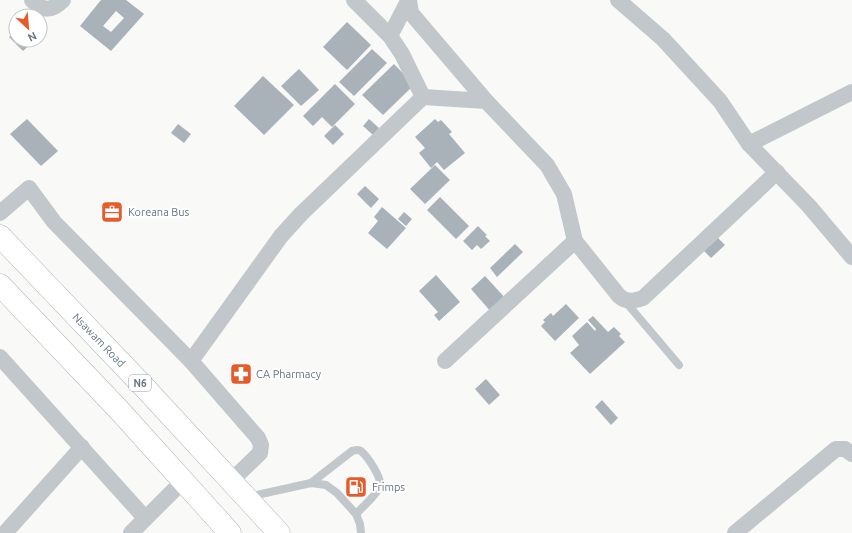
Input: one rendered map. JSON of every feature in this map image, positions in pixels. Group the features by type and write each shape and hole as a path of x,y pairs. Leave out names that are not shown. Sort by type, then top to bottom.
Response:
{"highway":[{"name":"Nsawam Road","path":"0,236 146,389 279,533"},
{"path":"0,285 119,410 230,533"}],"street":[{"path":"32,0 36,5 45,9 56,7 63,0"},
{"path":"354,0 390,36 402,54 423,97"},
{"path":"618,0 663,39 720,101 749,144 809,206 852,257"},
{"path":"390,36 409,1"},
{"path":"409,1 411,13 486,101 547,165 564,194 575,241 623,300 633,301 643,298 777,172"},
{"path":"749,144 852,92"},
{"path":"191,361 281,236 301,214 423,97 486,101"},
{"path":"0,213 29,188 54,222 191,361 258,438 261,446 260,453 231,481"},
{"path":"445,361 575,241"},
{"path":"0,357 145,518"},
{"path":"5,533 82,448"},
{"path":"735,533 836,448 845,449 852,454"},
{"path":"131,533 183,481"}],"lane":[{"path":"623,300 678,365"},
{"path":"311,483 352,451 356,450 362,452 379,474 381,484 379,490 356,514"},
{"path":"246,498 311,483 326,485 337,493 356,514 363,533"}],"building":[{"path":"101,0 126,0 144,14 111,51 80,26","holes":["116,11 124,18 111,32 103,26"]},
{"path":"347,22 371,45 347,70 323,47"},
{"path":"372,49 387,63 354,96 339,82"},
{"path":"394,64 414,85 383,115 362,95"},
{"path":"299,69 319,90 301,106 281,86"},
{"path":"263,76 294,105 264,135 234,106"},
{"path":"335,84 355,104 332,127 322,117 313,126 303,116"},
{"path":"27,119 58,151 41,166 10,134"},
{"path":"369,119 379,128 373,135 363,126"},
{"path":"435,119 438,122 441,120 452,132 449,134 465,153 444,170 437,162 431,168 419,153 425,148 415,137"},
{"path":"178,124 191,134 184,143 171,133"},
{"path":"335,125 344,134 333,145 324,136"},
{"path":"435,165 450,180 425,204 410,189"},
{"path":"365,186 379,199 371,208 357,194"},
{"path":"440,197 469,226 456,239 427,210"},
{"path":"382,207 406,228 387,249 368,233 378,221 374,217"},
{"path":"404,212 412,219 406,226 398,219"},
{"path":"478,226 487,235 485,236 490,241 481,249 477,245 472,250 463,241"},
{"path":"718,238 725,245 711,258 704,251"},
{"path":"515,244 523,252 497,277 490,268"},
{"path":"436,275 460,302 439,321 434,315 438,312 419,291"},
{"path":"485,276 507,300 492,313 471,289"},
{"path":"566,304 579,318 555,341 541,326 545,322 543,320 551,313 553,316"},
{"path":"593,316 608,332 614,327 621,334 619,336 625,342 590,374 570,353 579,345 572,336 587,322 595,331 596,329 588,320"},
{"path":"486,379 500,395 489,405 475,389"},
{"path":"602,400 618,418 611,425 595,407"}],"place":[{"name":"Koreana Bus","path":"112,212"},
{"name":"CA Pharmacy","path":"241,374"},
{"name":"Frimps","path":"356,487"}]}
